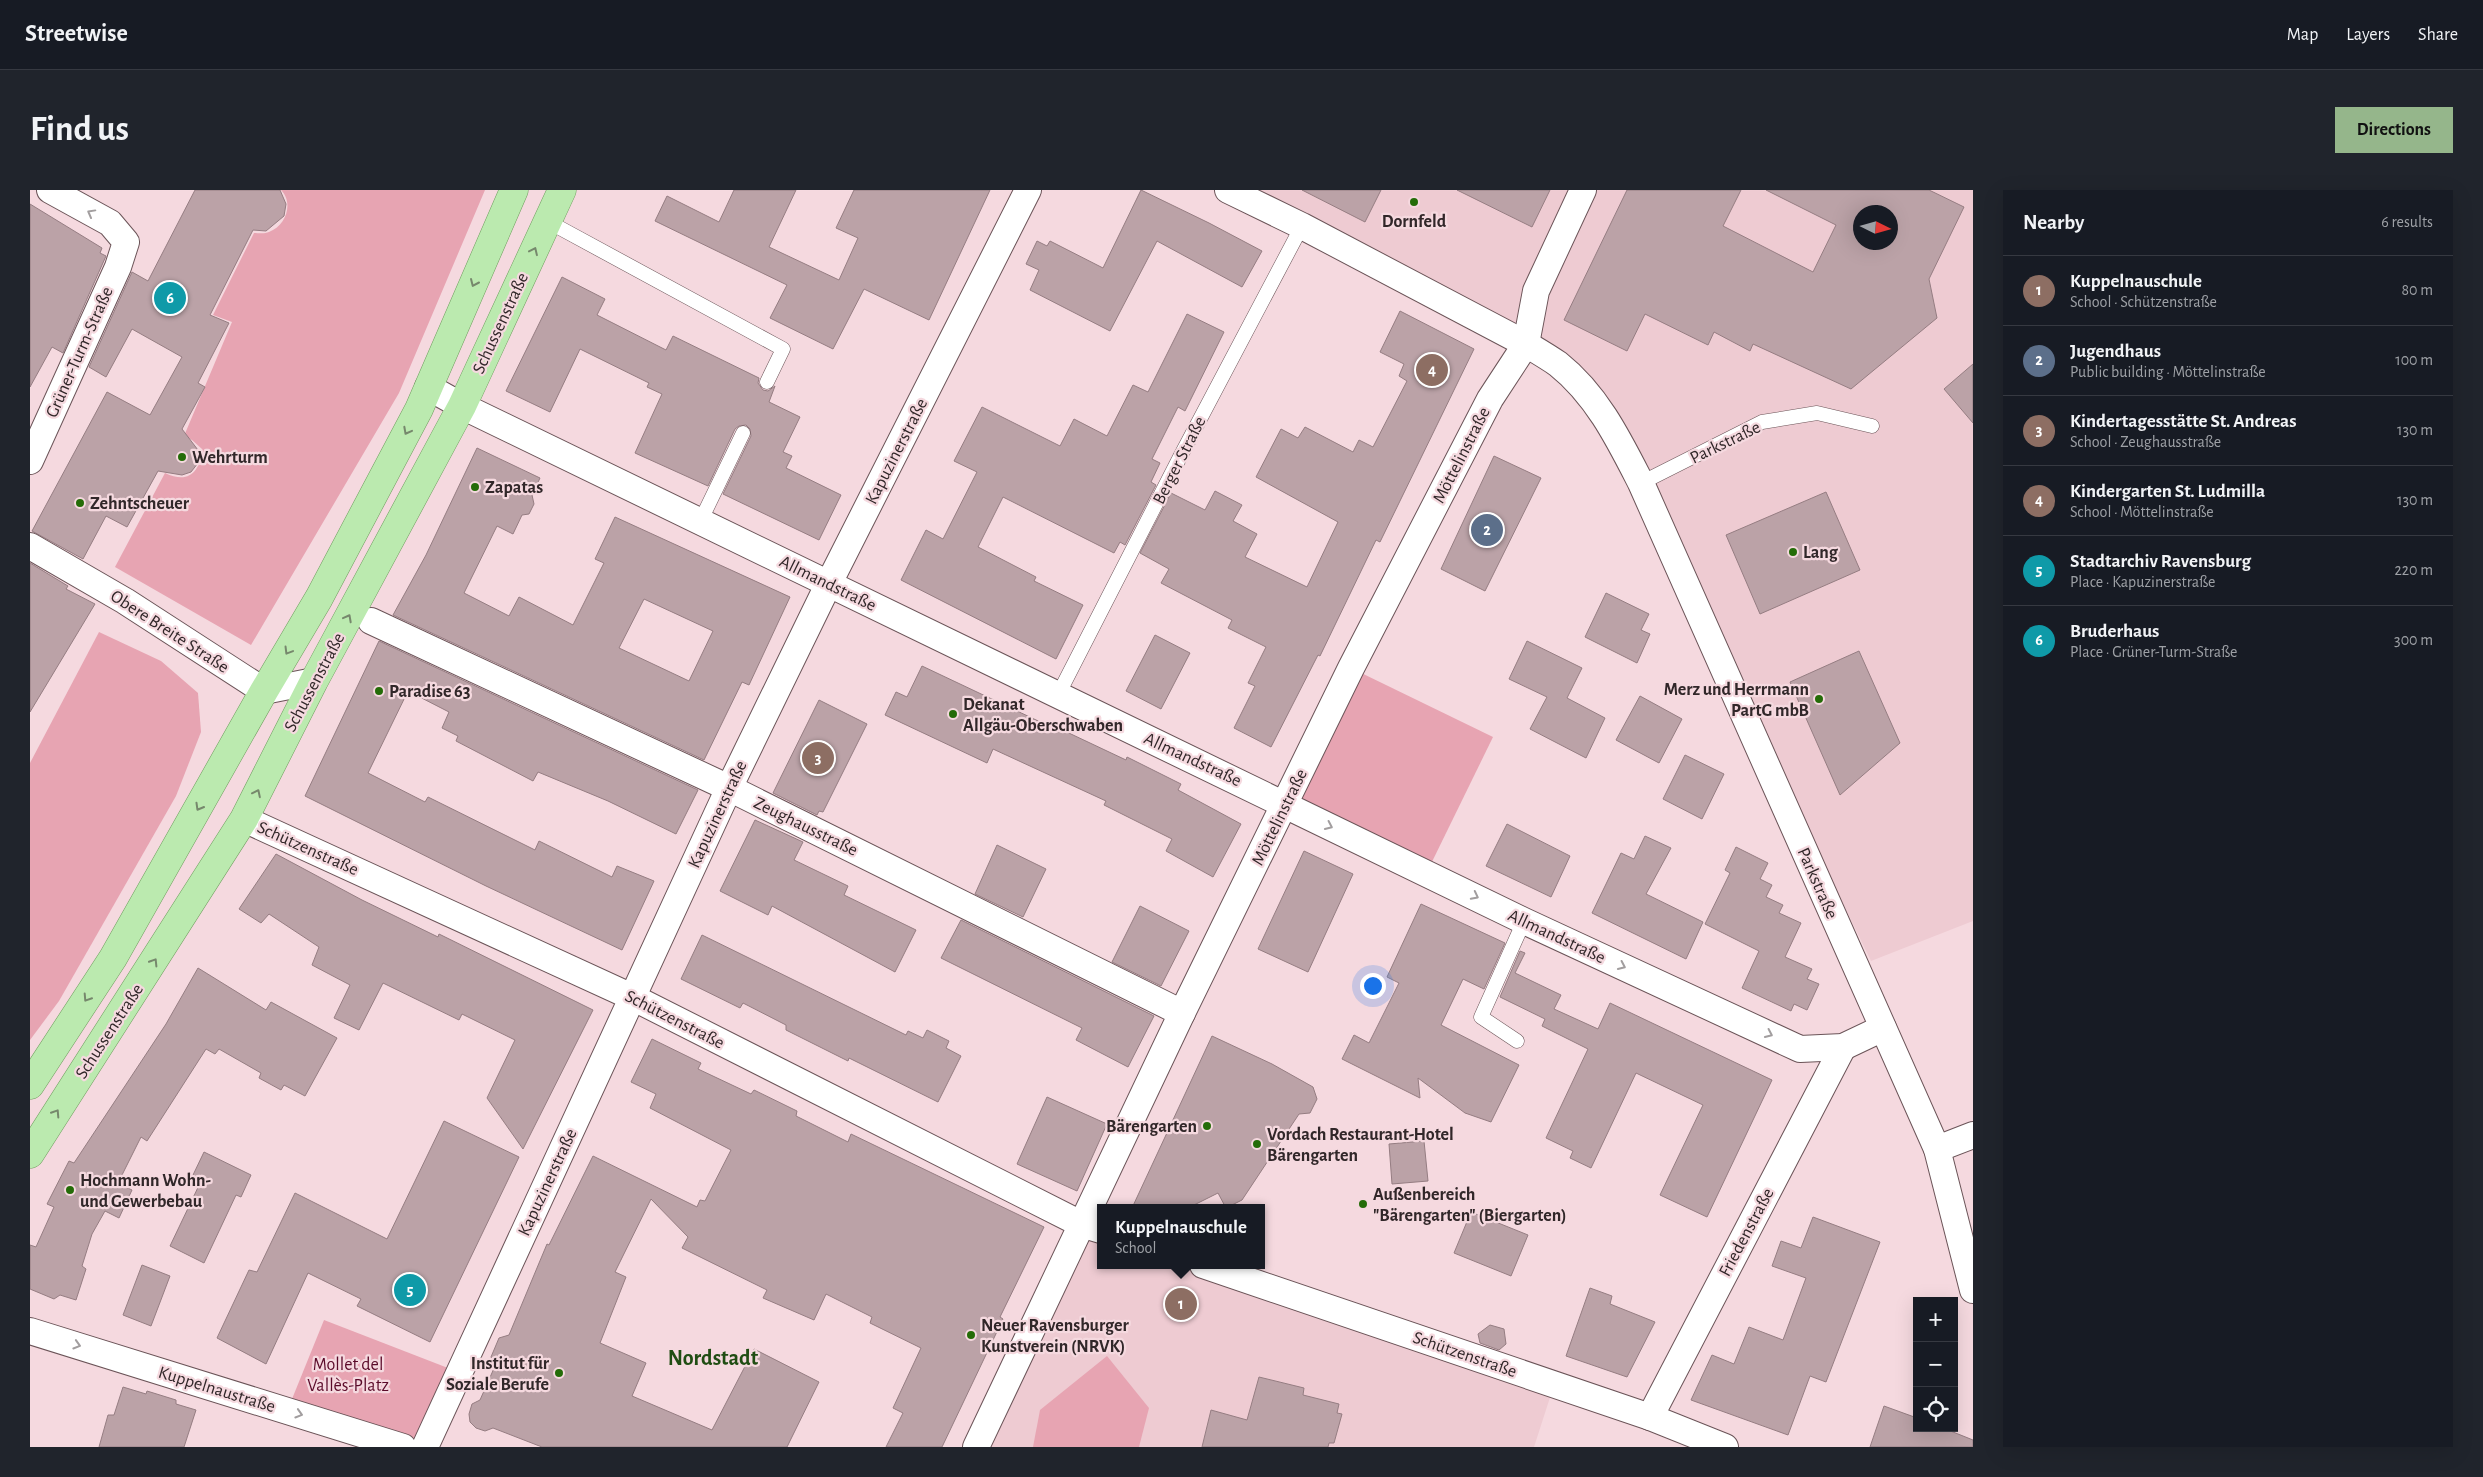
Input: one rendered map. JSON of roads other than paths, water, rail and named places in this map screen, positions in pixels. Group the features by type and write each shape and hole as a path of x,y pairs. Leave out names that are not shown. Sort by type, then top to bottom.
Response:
{"main road":[{"name":"Schussenstraße","path":"30,1085 113,958 264,691 319,598 428,387 514,190"},
{"name":"Schussenstraße","path":"30,1154 256,824 314,681 462,406 562,190"}],"street":[{"name":"Grüner-Turm-Straße","path":"30,461 114,275 126,242 110,223 50,190"},
{"name":"Kapuzinerstraße","path":"425,1447 729,788 829,583 1028,190"},
{"path":"1228,190 1302,226 1526,344"},
{"name":"Möttelinstraße","path":"1101,1204 1182,1012 1351,668 1485,408 1526,344 1536,291 1583,190"},
{"name":"Parkstraße","path":"1526,344 1559,365 1590,396 1611,425 1641,483 1937,1149 1973,1290"},
{"name":"Allmandstraße","path":"428,387 462,406 701,520 1058,696 1286,803 1524,921 1800,1049 1843,1047 1883,1028"},
{"name":"Obere Breite Straße","path":"30,546 125,601 264,691"},
{"name":"Zeughausstraße","path":"371,621 729,788 1182,1012"},
{"path":"264,691 314,681"},
{"name":"Schützenstraße","path":"256,824 632,997 1091,1227"},
{"name":"Friedenstraße","path":"1650,1417 1843,1047"},
{"path":"1937,1149 1973,1135"},
{"name":"Möttelinstraße","path":"976,1447 1097,1213"},
{"name":"Schützenstraße","path":"1215,1269 1650,1417 1725,1447"},
{"name":"Kuppelnaustraße","path":"30,1331 403,1447"}],"lane":[{"path":"547,221 783,348 767,382"},
{"name":"Berger Straße","path":"1058,696 1180,457 1302,226"},
{"name":"Parkstraße","path":"1641,483 1762,422 1817,413 1872,426"},
{"path":"701,520 743,433"},
{"path":"1517,1041 1481,1017 1524,921"}],"place":[{"name":"Dornfeld","path":"1414,202"},
{"name":"Bruderhaus","path":"170,298"},
{"name":"Kindergarten St. Ludmilla","path":"1432,370"},
{"name":"Wehrturm","path":"182,457"},
{"name":"Zapatas","path":"475,487"},
{"name":"Zehntscheuer","path":"80,503"},
{"name":"Jugendhaus","path":"1487,530"},
{"name":"Lang","path":"1793,552"},
{"name":"Paradise 63","path":"379,691"},
{"name":"Merz und Herrmann PartG mbB","path":"1819,699"},
{"name":"Dekanat Allgäu-Oberschwaben","path":"953,714"},
{"name":"Kindertagesstätte St. Andreas","path":"818,758"},
{"name":"Bärengarten","path":"1207,1126"},
{"name":"Vordach Restaurant-Hotel Bärengarten","path":"1257,1144"},
{"name":"Hochmann Wohn- und Gewerbebau","path":"70,1190"},
{"name":"Außenbereich \"Bärengarten\" (Biergarten)","path":"1363,1204"},
{"name":"Stadtarchiv Ravensburg","path":"410,1290"},
{"name":"Kuppelnauschule","path":"1181,1304"},
{"name":"Neuer Ravensburger Kunstverein (NRVK)","path":"971,1335"},
{"name":"Institut für Soziale Berufe","path":"559,1373"}],"district":[{"name":"Nordstadt","path":"713,1357"}],"park label":[{"name":"Mollet del Vallès-Platz","path":"348,1374"}]}
